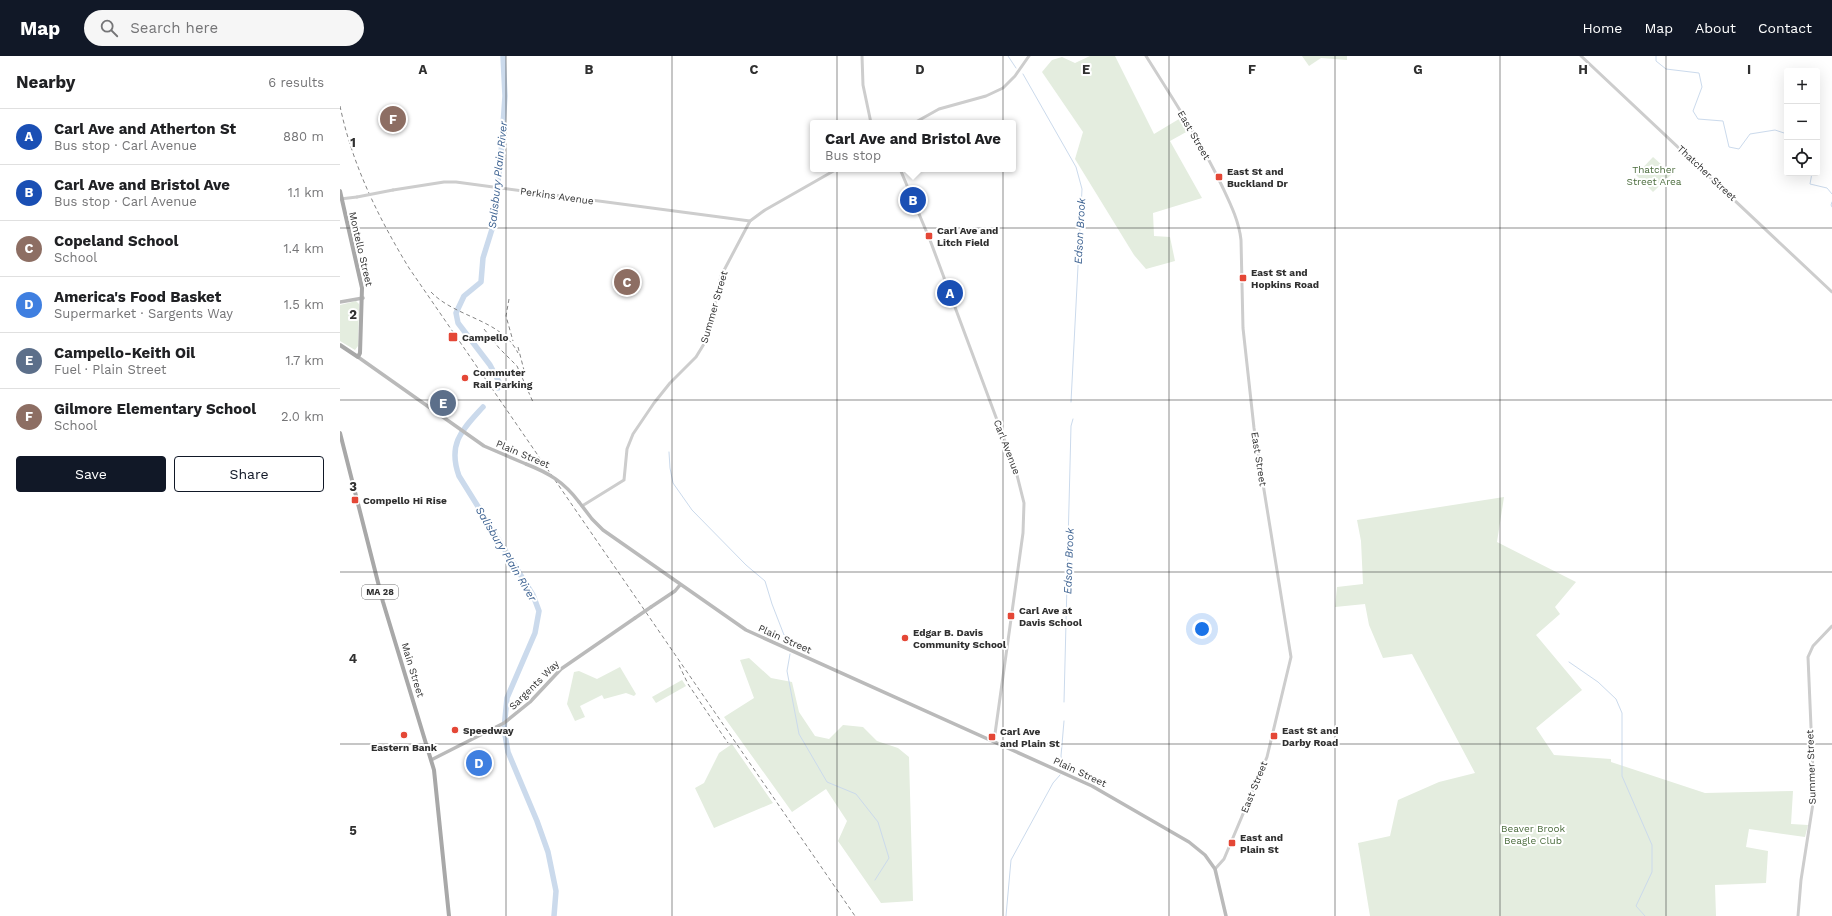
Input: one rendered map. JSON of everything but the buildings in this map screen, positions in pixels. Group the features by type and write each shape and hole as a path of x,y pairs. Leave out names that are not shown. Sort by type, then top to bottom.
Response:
{"main road":[{"name":"Montello Street","path":"340,191 362,288 362,347 358,357"},
{"path":"340,302 363,298"},
{"name":"Plain Street","path":"340,345 465,433 492,450 549,473 560,480 600,528 680,585 752,633 1092,786 1148,816 1197,847 1208,858 1215,869 1226,916"},
{"name":"Main Street","path":"340,433 383,602 432,760 438,794 449,916"},
{"name":"Sargents Way","path":"432,760 496,728 512,718 530,702 561,669 675,591 680,585"}],"street":[{"path":"862,56 863,85 870,120"},
{"path":"919,120 939,109 986,96 1003,88 1015,76 1029,56"},
{"name":"East Street","path":"1146,56 1208,158 1233,210 1239,229 1241,240 1243,328 1254,428 1291,658 1273,733 1259,777 1224,859 1215,869"},
{"name":"Thatcher Street","path":"1581,56 1832,292"},
{"name":"Summer Street","path":"582,506 621,483 625,476 628,449 633,434 654,403 670,383 696,356 707,339 721,276 750,221 765,210 832,172"},
{"name":"Carl Avenue","path":"901,172 930,240 1016,471 1022,493 1023,533 994,741"},
{"name":"Perkins Avenue","path":"341,199 444,182 502,188 750,221"},
{"name":"Summer Street","path":"1798,916 1801,880 1814,797 1808,657 1813,646 1832,626"}],"green space":[{"path":"1090,56 1115,56 1154,134 1179,119 1188,131 1170,141 1202,198 1153,213 1154,236 1170,237 1175,261 1146,269 1134,255 1075,159 1083,132 1042,72 1052,60 1062,57 1075,63"},
{"path":"1302,56 1347,56 1347,60 1321,58 1309,66"},
{"name":"Thatcher Street Area","path":"1653,157 1672,174 1653,192 1636,175"},
{"path":"356,301 359,304 358,346 355,350 340,341 340,305"},
{"name":"Beaver Brook Beagle Club","path":"1504,497 1497,542 1576,582 1555,607 1560,614 1536,635 1582,690 1536,728 1554,755 1611,759 1611,762 1705,793 1793,791 1791,824 1808,825 1805,837 1749,829 1746,847 1768,851 1766,883 1715,885 1716,916 1370,916 1358,843 1390,836 1398,800 1439,782 1475,773 1412,654 1383,658 1369,625 1365,604 1335,607 1337,587 1363,584 1361,541 1357,520"},
{"path":"749,658 771,678 792,682 799,712 815,736 829,739 843,725 863,727 877,741 898,748 909,757 913,901 881,903 838,841 847,821 826,789 792,812 724,717 754,698 740,660"},
{"path":"620,667 636,694 634,696 626,693 604,699 602,695 580,706 585,717 575,721 567,704 574,672 579,671 597,679"},
{"path":"682,680 686,686 656,703 652,697"},
{"path":"732,744 773,803 714,828 695,788 704,783 719,753"}],"waterway":[{"name":"Salisbury Plain River","path":"498,388 499,382 490,365 458,323 456,313 464,296 481,282 483,258 493,226 501,154 505,96 503,56"},
{"name":"Edson Brook","path":"1008,56 1016,68"},
{"path":"1656,56 1656,61 1666,69 1699,73 1702,87 1693,111 1698,119 1723,121 1729,147 1739,149 1750,134 1775,130 1784,133"},
{"name":"Edson Brook","path":"1023,74 1076,167 1082,189 1071,402"},
{"path":"1811,176 1810,184 1827,188 1832,194"},
{"path":"1832,202 1832,207"},
{"name":"Salisbury Plain River","path":"483,407 469,422 459,437 456,445 456,464 459,476 533,595 539,611 535,633 507,698 504,729 508,752 537,821 548,852 556,891 554,916"},
{"name":"Edson Brook","path":"1064,702 1071,426 1073,419"},
{"path":"669,452 673,483 692,510 746,565 765,581 784,635 791,640 792,646"},
{"path":"790,654 787,671 799,734 827,782 856,794 878,822 889,858 875,880"},
{"path":"1569,662 1598,682 1616,699 1622,713 1622,776 1652,845 1652,872 1636,906 1645,916"},
{"name":"Edson Brook","path":"1063,766 1061,756 1064,721"},
{"name":"Edson Brook","path":"1006,916 1011,860 1053,783 1060,775"}],"railway":[{"path":"340,106 351,149 367,190 409,268 855,916"},
{"path":"431,292 441,301 501,333 518,353"},
{"path":"509,299 506,316 513,341"},
{"path":"484,329 499,348 517,366 533,402"},
{"path":"518,347 525,374"},
{"path":"679,665 688,684 728,743"}],"place":[{"name":"Gilmore Elementary School","path":"393,119"},
{"name":"East St and Buckland Dr","path":"1219,177"},
{"name":"Carl Ave and Bristol Ave","path":"913,200"},
{"name":"Carl Ave and Litch Field","path":"929,236"},
{"name":"East St and Hopkins Road","path":"1243,278"},
{"name":"Copeland School","path":"627,282"},
{"name":"Carl Ave and Atherton St","path":"950,293"},
{"name":"Campello","path":"453,337"},
{"name":"Commuter Rail Parking","path":"465,378"},
{"name":"Campello-Keith Oil","path":"443,403"},
{"name":"Compello Hi Rise","path":"355,500"},
{"name":"Carl Ave at Davis School","path":"1011,616"},
{"name":"Edgar B. Davis Community School","path":"905,638"},
{"name":"Speedway","path":"455,730"},
{"name":"Eastern Bank","path":"404,735"},
{"name":"East St and Darby Road","path":"1274,736"},
{"name":"Carl Ave and Plain St","path":"992,737"},
{"name":"America's Food Basket","path":"479,763"},
{"name":"East and Plain St","path":"1232,843"}]}
